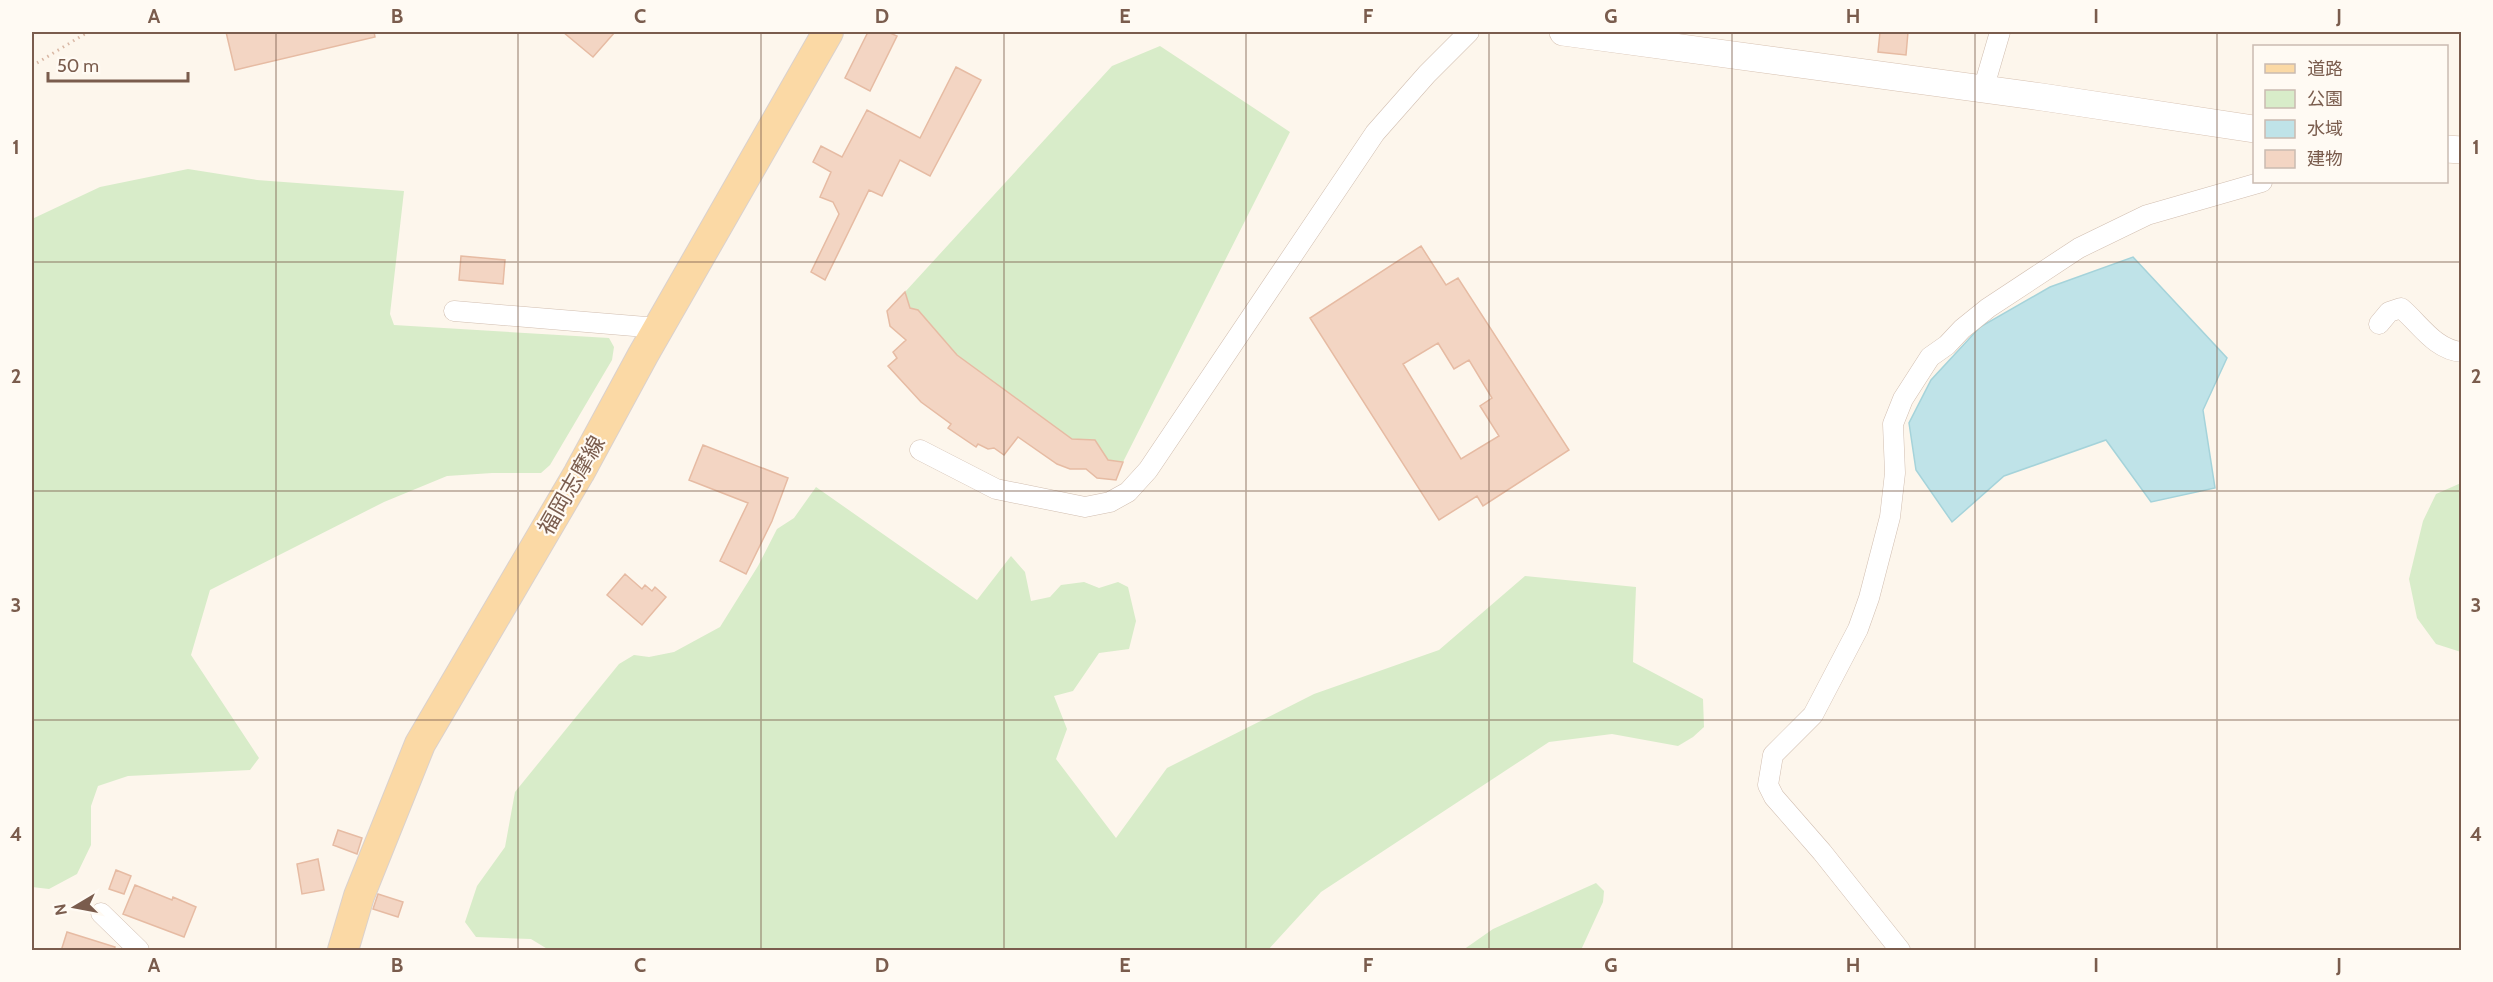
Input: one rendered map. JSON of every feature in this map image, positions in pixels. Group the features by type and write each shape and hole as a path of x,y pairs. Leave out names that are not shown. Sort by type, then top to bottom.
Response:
{"main road":[{"name":"福岡志摩線","path":"343,951 359,896 420,744 579,473 658,328 828,32"}],"street":[{"path":"920,450 996,489 1085,507 1110,502 1128,492 1148,470 1375,133 1427,74 1469,32"},
{"path":"1563,32 2253,129"},
{"path":"1983,90 2000,32"},
{"path":"1900,951 1822,852 1774,797 1768,785 1773,755 1813,715 1858,629 1869,598 1890,517 1895,473 1893,424 1904,399 1930,357 1962,329 1996,303 2079,248 2147,215 2259,183"},
{"path":"2379,324 2389,312 2402,308 2435,342 2453,351 2462,352"},
{"path":"454,311 658,328"},
{"path":"100,913 139,951"}],"path":[{"path":"32,66 88,32"}],"green space":[{"path":"1160,46 1290,132 1123,462 1108,460 1072,439 957,355 918,310 910,308 905,292 1112,66"},
{"path":"188,169 257,180 404,191 390,314 394,325 609,338 614,347 612,360 550,465 541,473 447,476 384,502 210,590 191,655 259,758 250,770 128,776 98,786 91,806 91,845 77,874 49,889 32,887 32,219 100,187"},
{"path":"2461,483 2461,652 2436,644 2417,618 2409,579 2423,521 2436,494"},
{"path":"816,487 977,600 1011,556 1025,572 1031,601 1050,597 1061,585 1084,582 1099,588 1118,582 1128,587 1136,621 1129,649 1099,653 1073,691 1054,696 1067,729 1056,759 1116,838 1167,768 1314,694 1439,650 1525,576 1636,587 1633,662 1703,699 1704,727 1678,746 1612,734 1549,742 1321,892 1268,950 549,950 531,939 476,937 465,922 477,886 505,847 515,792 619,664 634,655 649,657 674,652 720,627 758,566 777,529 794,518"},
{"path":"1596,883 1604,891 1603,902 1581,950 1463,950 1493,929"}],"water":[{"path":"2133,257 2227,358 2203,410 2215,488 2151,502 2106,440 2004,476 1952,522 1916,470 1909,423 1931,380 1980,327 2050,287"}],"building":[{"path":"226,32 374,32 375,37 235,70"},
{"path":"563,32 615,32 593,57"},
{"path":"868,32 888,32 897,36 870,91 845,78"},
{"path":"1880,32 1908,32 1906,55 1878,52"},
{"path":"956,67 981,80 930,176 900,160 882,196 869,190 825,280 811,272 839,214 833,202 820,197 831,172 813,162 821,146 842,157 867,110 920,138"},
{"path":"1421,246 1446,285 1458,278 1569,450 1483,506 1477,496 1439,520 1310,318","holes":["1438,343 1454,369 1469,360 1492,398 1480,406 1499,436 1461,459 1403,364"]},
{"path":"461,256 505,260 503,284 459,280"},
{"path":"905,292 910,308 918,310 957,355 1072,439 1095,440 1108,460 1123,462 1116,480 1097,478 1086,469 1070,469 1057,464 1018,437 1004,455 994,448 988,449 978,444 976,447 948,428 951,424 921,402 888,366 897,358 893,352 906,340 890,326 887,311"},
{"path":"703,445 788,478 772,521 746,574 720,561 748,503 689,480"},
{"path":"625,574 642,589 645,585 652,591 655,587 666,597 642,625 607,595"},
{"path":"338,830 362,838 357,854 333,845"},
{"path":"318,859 324,890 302,894 297,864"},
{"path":"116,870 131,876 124,894 109,889"},
{"path":"135,885 196,907 184,937 123,914"},
{"path":"378,894 403,902 398,917 373,909"},
{"path":"67,932 115,947 114,951 61,951"}]}
